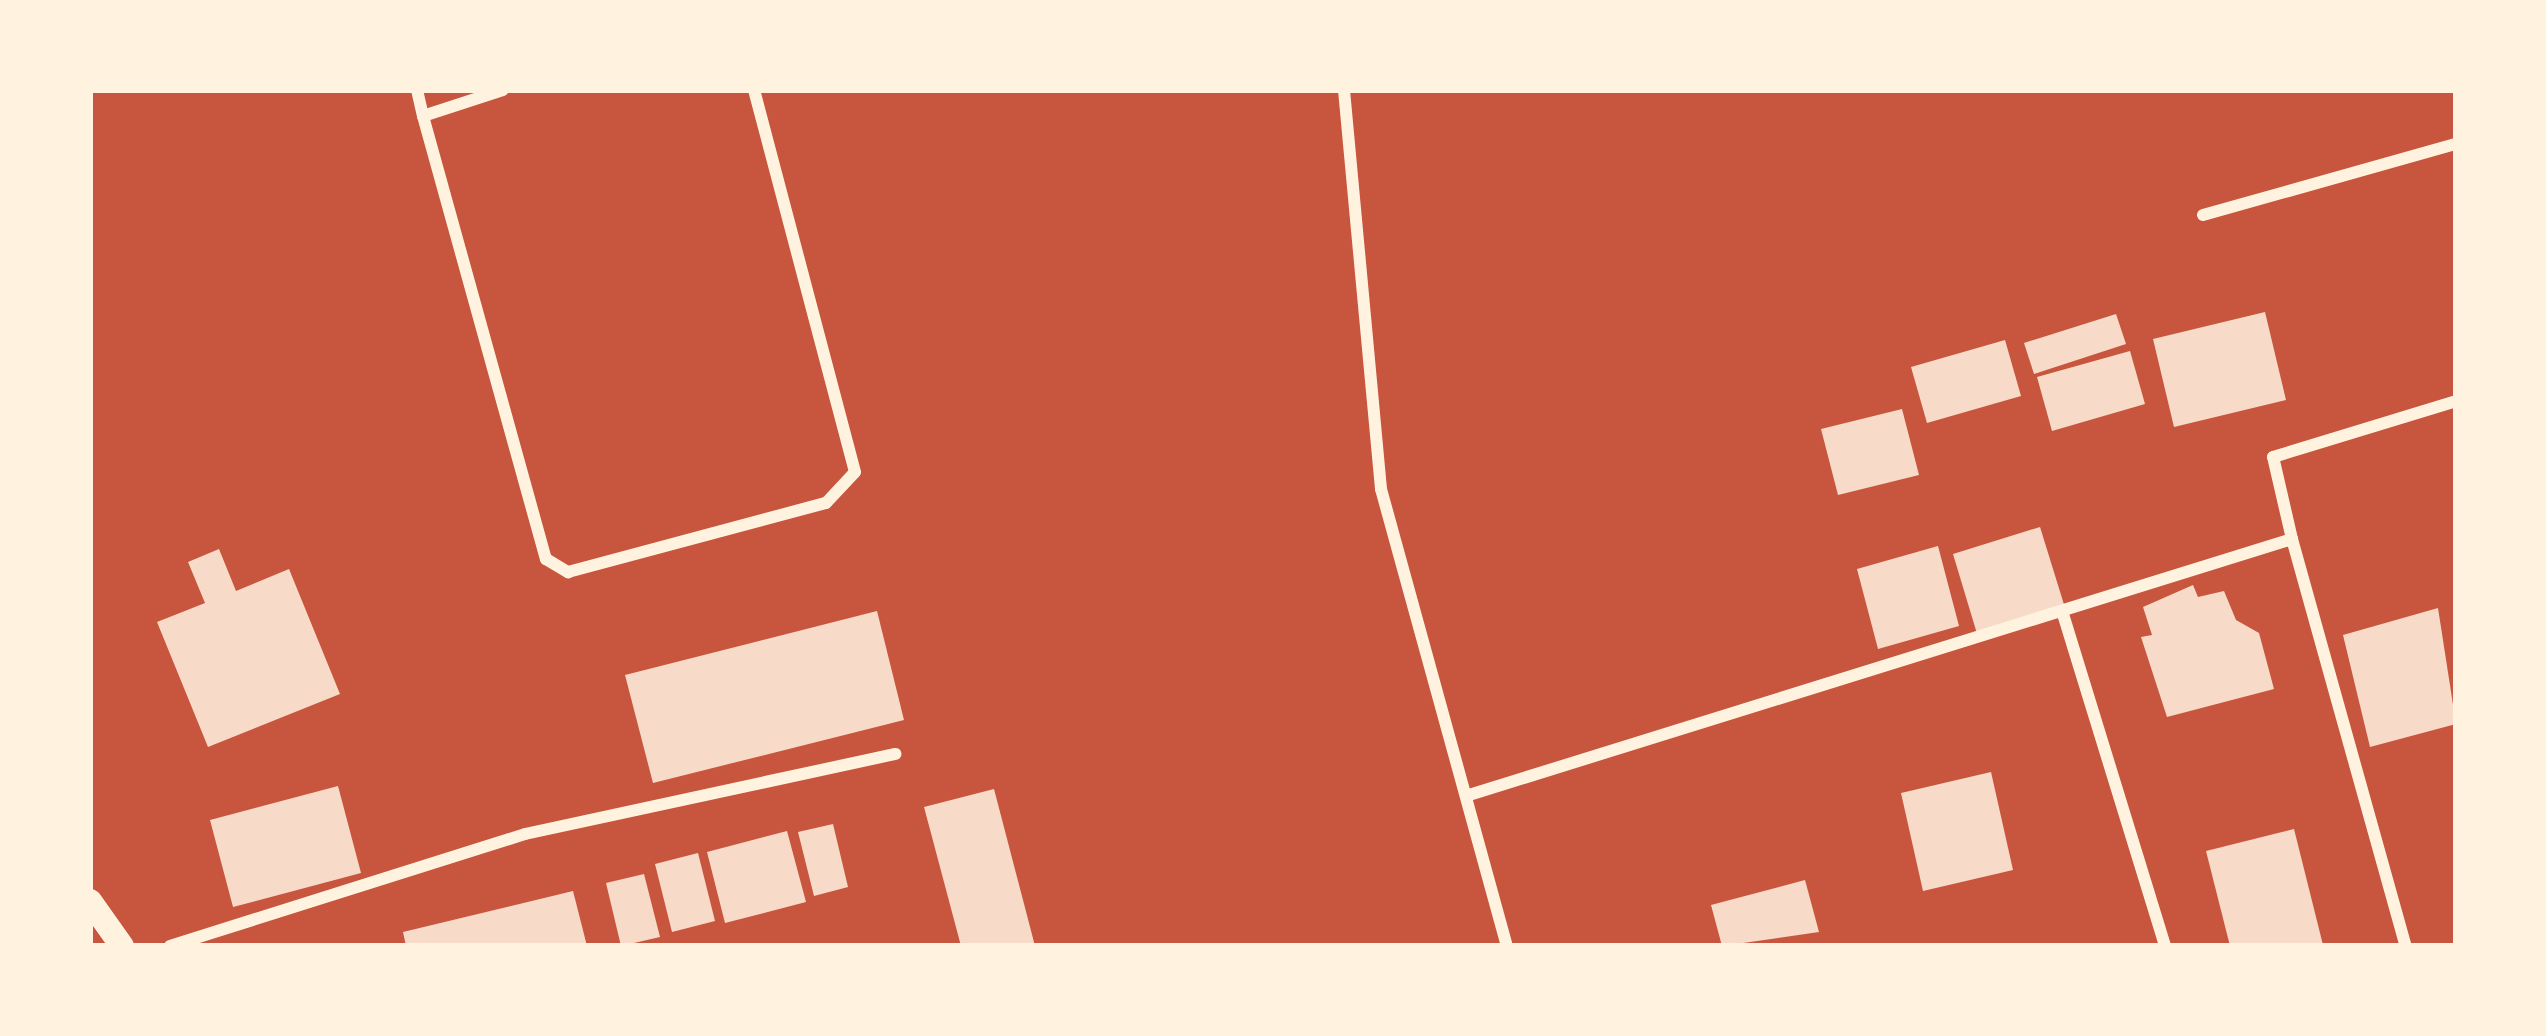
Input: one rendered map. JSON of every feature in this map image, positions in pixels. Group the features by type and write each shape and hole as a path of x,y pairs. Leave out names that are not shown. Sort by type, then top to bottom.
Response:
{"main road":[{"path":"90,901 122,946"}],"street":[{"path":"417,90 546,559 568,572 826,503 854,472 754,90"},
{"path":"423,116 503,90"},
{"path":"1343,90 1381,489 1508,946"},
{"path":"2203,215 2456,144"},
{"path":"2406,946 2272,457 2456,400"},
{"path":"1469,795 2292,539"},
{"path":"2062,614 2165,946"},
{"path":"170,946 525,834 895,754"}],"building":[{"path":"2265,312 2286,400 2174,427 2153,339"},
{"path":"2116,314 2126,344 2034,374 2024,343"},
{"path":"2005,340 2021,396 1927,423 1911,367"},
{"path":"2130,351 2145,404 2052,431 2037,377"},
{"path":"1902,409 1919,475 1838,495 1821,429"},
{"path":"2040,527 2066,611 1978,637 1953,554"},
{"path":"1938,546 1959,626 1878,649 1857,569"},
{"path":"219,549 236,591 289,569 340,694 208,747 157,622 205,603 188,562"},
{"path":"2193,585 2198,597 2224,591 2236,620 2259,633 2274,689 2167,717 2141,637 2152,635 2143,607"},
{"path":"2438,608 2456,724 2370,747 2343,635"},
{"path":"877,611 904,720 653,783 625,675"},
{"path":"1991,772 2013,870 1923,891 1901,793"},
{"path":"338,786 361,873 233,907 210,820"},
{"path":"994,789 1035,946 961,946 924,807"},
{"path":"833,824 848,887 814,896 798,832"},
{"path":"2294,829 2323,945 2230,946 2206,851"},
{"path":"787,831 806,902 725,923 707,852"},
{"path":"698,853 715,921 672,932 655,864"},
{"path":"644,874 660,937 621,946 606,883"},
{"path":"1805,880 1819,932 1722,946 1711,905"},
{"path":"573,891 587,946 406,946 403,932"}]}
